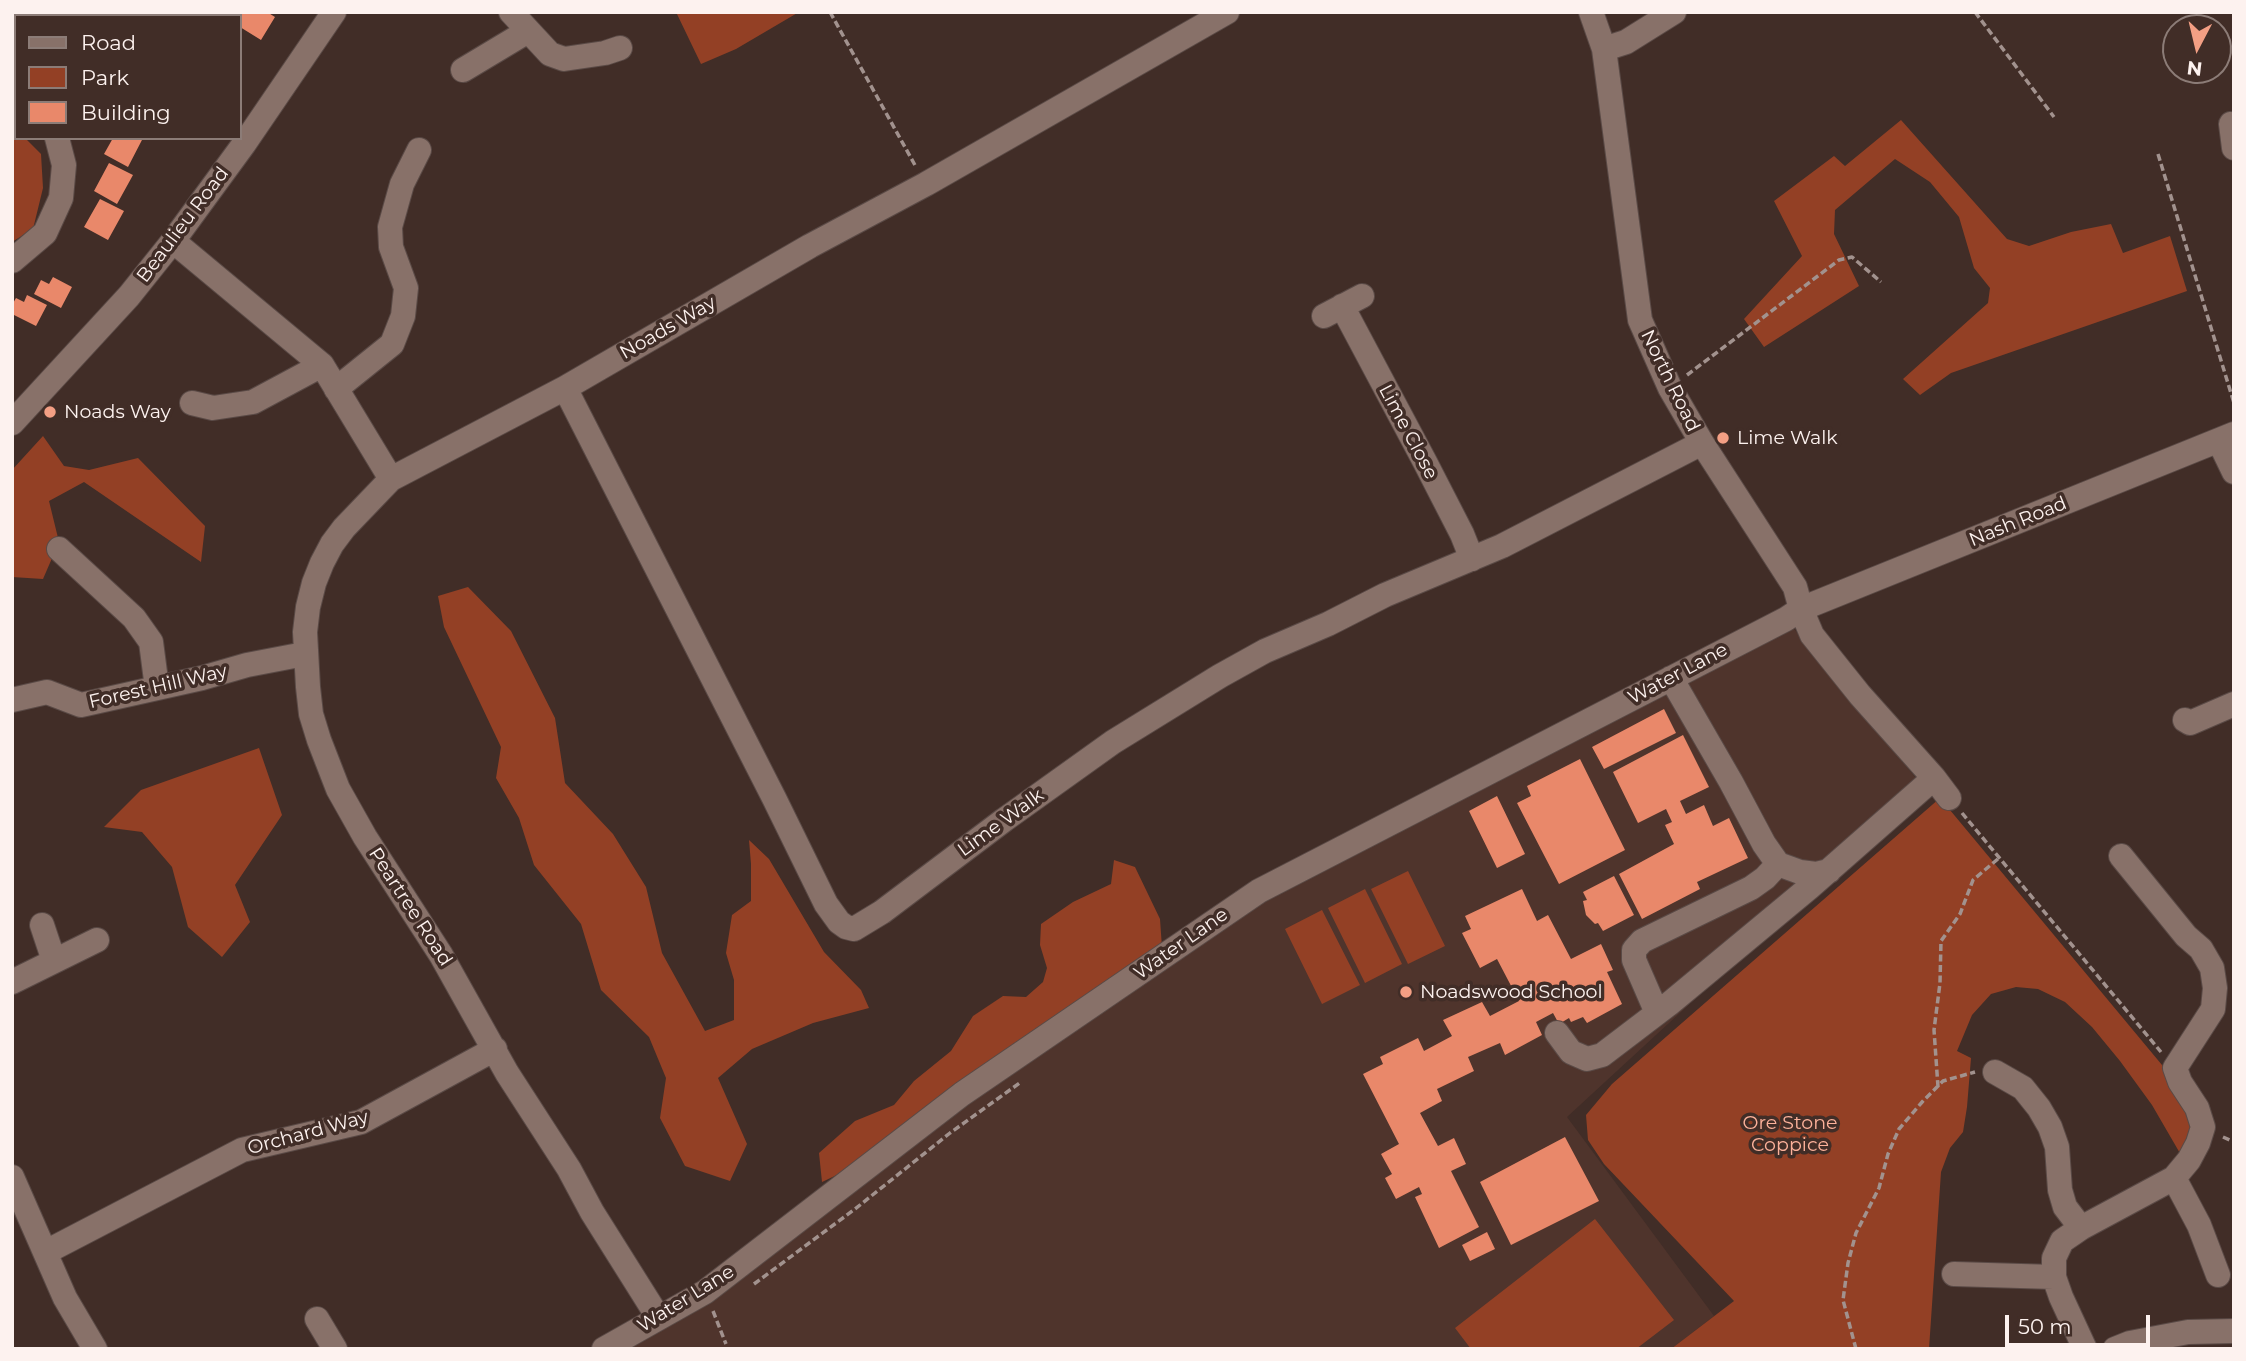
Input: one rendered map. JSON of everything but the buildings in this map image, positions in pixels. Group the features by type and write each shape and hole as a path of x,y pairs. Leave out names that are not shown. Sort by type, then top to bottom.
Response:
{"street":[{"name":"Beaulieu Road","path":"12,423 129,296 173,241 244,144 334,12"},
{"path":"511,12 550,54 564,59 581,58 620,48"},
{"name":"Noads Way","path":"391,479 565,387 1227,12"},
{"name":"North Road","path":"1591,12 1604,48 1640,320 1670,388 1702,443 1795,587 1812,635 1949,798"},
{"path":"1604,48 1626,42 1674,12"},
{"path":"463,70 528,31"},
{"path":"12,261 45,233 61,198 64,165 58,140"},
{"path":"336,388 392,344 403,316 406,288 391,247 392,218 402,184 419,150"},
{"path":"173,241 322,365 391,479"},
{"name":"Lime Close","path":"1343,306 1462,534 1472,559"},
{"path":"192,403 213,408 253,402 322,365"},
{"name":"Lime Walk","path":"565,387 825,904 839,922 846,928 854,929 882,912 1025,805 1155,715 1265,651 1328,624 1385,595 1472,559 1702,443"},
{"path":"2226,438 2234,472"},
{"name":"Nash Road","path":"1801,609 2226,438"},
{"name":"Peartree Road","path":"391,479 344,527 322,563 308,607 306,655 312,714 319,740 338,789 365,837 441,955 507,1073 569,1169 592,1212 658,1317"},
{"path":"59,549 140,626 151,642 157,688"},
{"name":"Water Lane","path":"604,1349 705,1292 962,1094 1259,891 1801,609"},
{"name":"Forest Hill Way","path":"12,700 47,692 81,705 247,665 306,655"},
{"path":"1671,678 1764,844 1778,864 1800,872 1816,874 1829,871"},
{"path":"2185,720 2190,723 2234,704"},
{"path":"1557,1033 1571,1052 1587,1059 1602,1055 1829,871 1934,778"},
{"path":"2085,1349 2054,1277 2054,1258 2062,1241 2174,1178 2189,1160 2203,1126 2197,1108 2180,1082 2175,1068 2213,1009 2215,988 2212,968 2201,949 2186,936 2121,856"},
{"path":"1657,1013 1634,960 1634,950 1642,941 1751,888 1778,864"},
{"path":"42,925 54,961"},
{"path":"12,982 97,940"},
{"name":"Orchard Way","path":"46,1252 242,1150 361,1122 495,1049"},
{"path":"1995,1072 2023,1088 2050,1127 2057,1147 2060,1190 2065,1207 2081,1228"},
{"path":"12,1177 65,1298 95,1349"},
{"path":"2174,1178 2199,1225 2218,1275"},
{"path":"1954,1274 2054,1277"},
{"path":"317,1320 335,1349"},
{"path":"2115,1349 2130,1343 2188,1332 2234,1331"}],"path":[{"path":"830,12 926,184"},
{"path":"1975,12 2054,117"},
{"path":"2158,154 2234,403"},
{"path":"1670,388 1839,260 1852,257 1881,282"},
{"path":"1949,798 2175,1068"},
{"path":"1938,1087 1934,1030 1940,983 1941,941 1960,914 1973,880 1999,858"},
{"path":"1856,1349 1843,1300 1848,1263 1856,1233 1879,1188 1888,1154 1899,1129 1943,1081 1971,1072 1995,1072"},
{"path":"746,1290 855,1209 950,1133 1029,1076"},
{"path":"705,1292 726,1344"}],"shaded area":[{"name":"Noadswood School","path":"1786,619 1924,788 1567,1117 1714,1316 1671,1349 591,1349 822,1203 1259,891"}],"green space":[{"path":"676,12 799,12 736,49 701,64"},
{"path":"1901,120 2007,239 2029,246 2071,232 2111,224 2123,253 2170,236 2187,291 1951,373 1920,395 1903,379 1988,303 1990,288 1974,268 1959,217 1930,182 1895,159 1835,210 1834,234 1859,286 1764,347 1744,319 1802,256 1774,201 1834,156 1845,166"},
{"path":"12,125 14,140 27,140 41,154 43,188 33,229 12,242"},
{"path":"43,436 64,466 89,470 138,458 205,526 201,562 84,482 49,501 59,542 43,579 12,577 12,470"},
{"path":"468,587 511,631 555,718 565,783 613,834 646,887 662,953 705,1031 734,1020 734,980 726,953 732,915 751,901 749,840 769,859 824,952 861,990 869,1008 813,1023 752,1049 718,1078 747,1144 730,1181 685,1166 660,1118 666,1078 649,1037 601,990 581,924 534,865 519,818 496,778 501,747 444,627 438,596"},
{"path":"259,748 282,815 235,885 250,922 222,957 188,927 172,867 142,832 104,827 141,790"},
{"name":"Ore Stone Coppice","path":"1940,798 2162,1065 2180,1094 2191,1128 2181,1155 2152,1105 2120,1061 2092,1027 2065,1002 2038,989 2016,987 1991,994 1972,1015 1957,1051 1971,1058 1967,1107 1963,1132 1950,1148 1941,1172 1929,1349 1671,1349 1734,1301 1604,1164 1588,1140 1586,1115 1612,1084"},
{"path":"1114,860 1135,867 1160,919 1163,962 860,1164 822,1182 819,1153 855,1121 894,1105 914,1081 951,1051 973,1016 1003,996 1026,997 1043,982 1047,968 1040,945 1041,924 1073,902 1111,884"},
{"path":"1408,871 1445,946 1408,964 1371,889"},
{"path":"1365,889 1402,964 1365,983 1328,908"},
{"path":"1322,910 1360,985 1322,1004 1285,929"},
{"path":"1595,1219 1674,1320 1636,1349 1471,1349 1455,1328"}],"place":[{"name":"Noads Way","path":"50,412"},
{"name":"Lime Walk","path":"1723,438"},
{"name":"Noadswood School","path":"1406,992"}]}
